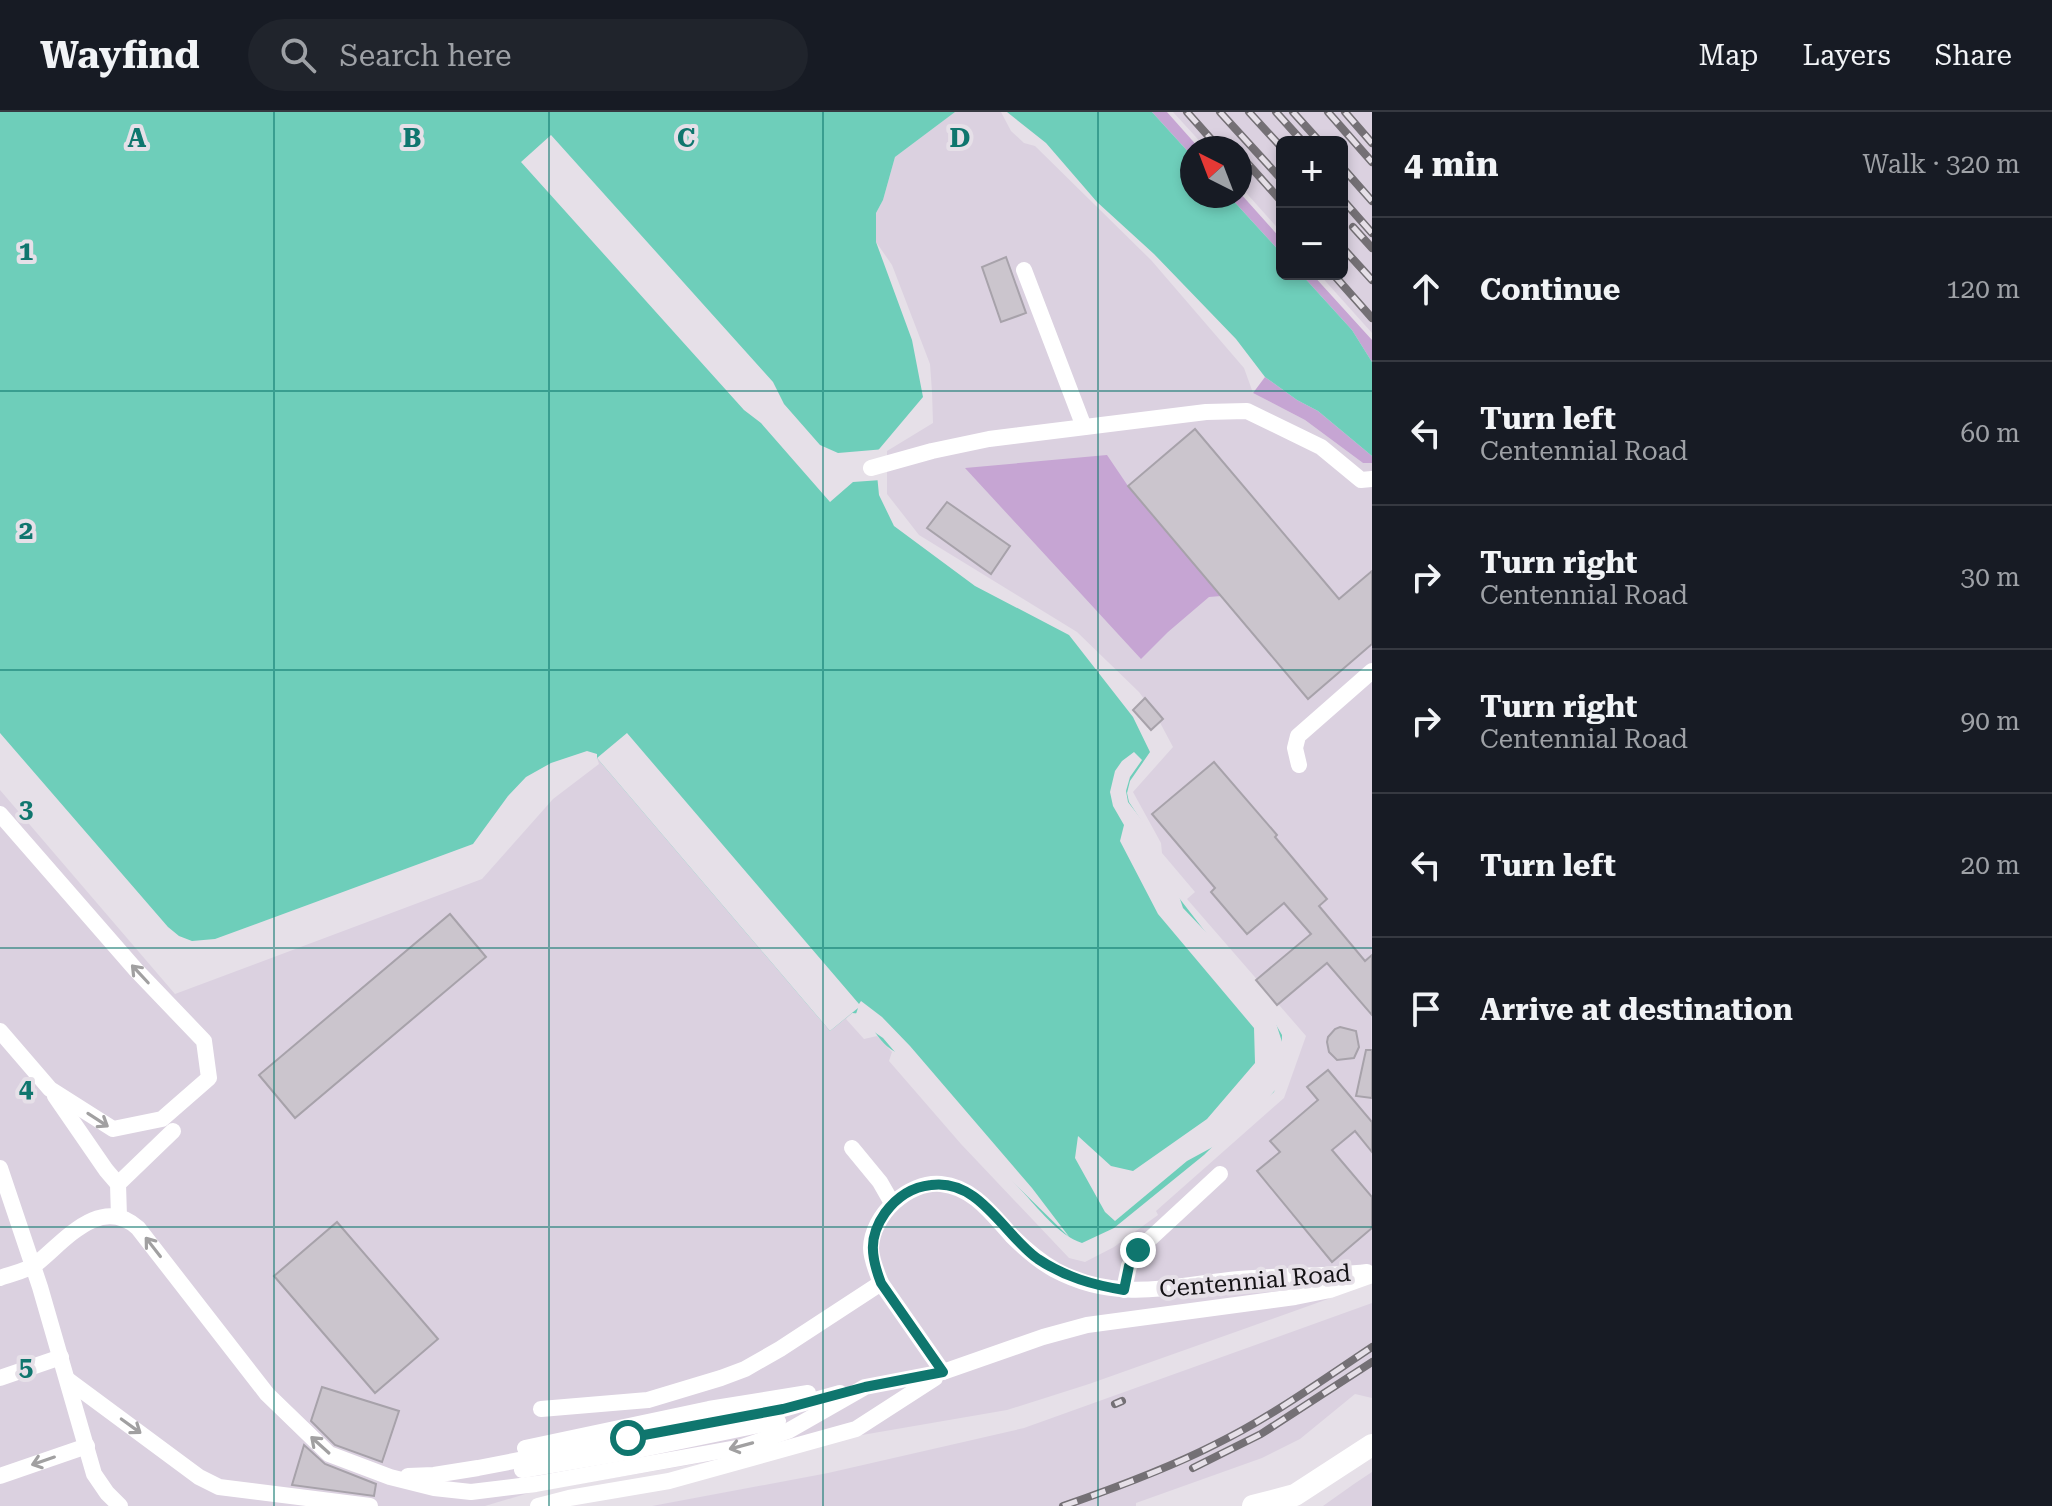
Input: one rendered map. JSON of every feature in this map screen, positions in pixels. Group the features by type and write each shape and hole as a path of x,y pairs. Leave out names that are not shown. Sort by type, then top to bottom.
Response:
{"main road":[{"path":"1253,1506 1289,1501 1372,1445"}],"street":[{"path":"1024,270 1084,427"},
{"path":"871,468 989,439 1206,412 1247,411 1321,447 1366,480 1372,493"},
{"path":"1299,765 1295,748 1298,736 1372,671"},
{"path":"0,814 136,970 204,1041 209,1078 162,1119 113,1129 50,1089"},
{"path":"0,1031 50,1089 118,1184 119,1217"},
{"path":"118,1184 173,1131"},
{"path":"852,1148 880,1182 892,1203 881,1219 871,1248 881,1283 943,1372"},
{"path":"0,1168 61,1357 94,1474 120,1506"},
{"path":"1124,1290 1129,1266 1138,1250 1220,1174"},
{"name":"Centennial Road","path":"892,1203 921,1186 939,1184 957,1187 984,1205 1028,1251 1052,1268 1097,1286 1124,1290 1160,1289 1240,1279 1372,1273"},
{"path":"0,1278 33,1266 76,1227 90,1221 119,1217 131,1221 267,1394 329,1454 390,1477 434,1488 471,1492 536,1484 742,1447 788,1431 865,1387"},
{"path":"390,1477 434,1475 783,1409 865,1387 943,1372 1087,1325 1307,1295 1330,1290 1372,1273"},
{"path":"541,1409 648,1400 721,1378 745,1369 780,1349 881,1283"},
{"path":"0,1378 61,1357"},
{"path":"538,1506 669,1481 856,1429 943,1372"},
{"path":"68,1380 199,1477 219,1487 370,1506"},
{"path":"390,1477 709,1409 865,1387"},
{"path":"0,1476 87,1446"}],"shaded area":[{"path":"0,112 955,112 895,157 883,200 876,213 876,242 912,340 923,397 875,454 879,495 894,526 975,586 1069,635 1133,717 1150,752 1130,781 1127,793 1129,802 1145,826 1176,894 1282,1035 1281,1070 1274,1092 1204,1155 1114,1228 1082,1243 1073,1239 1041,1213 901,1054 884,1043 864,1014 852,1013 830,1031 597,758 538,781 512,804 483,848 188,957 0,759"},
{"path":"955,112 1001,112 1011,131 1024,143 1035,146 1151,260 1244,368 1253,393 1305,420 1363,463 1372,463 1372,1272 1328,1299 1007,1410 532,1492 485,1506 0,1506 0,790 175,994 482,879 553,799 599,764 597,758 860,1006 846,1019 864,1039 877,1036 892,1052 889,1061 961,1144 1069,1258 1085,1262 1114,1247 1158,1215 1156,1211 1284,1098 1306,1036 1187,899 1195,892 1162,853 1161,843 1133,792 1173,747 1157,717 1139,692 1077,632 919,535 887,494 887,451 933,423 932,392 930,364 892,265 876,242 876,213 883,200 895,157"},
{"path":"1007,112 1152,112 1180,143 1180,208 1240,208 1276,247 1276,280 1306,280 1352,330 1372,362 1372,456 1318,411 1265,377 1236,339 1154,254 1097,202 1046,143"},
{"path":"1152,112 1167,112 1188,136 1180,136 1180,143"},
{"path":"1173,112 1372,112 1372,333 1324,280 1348,280 1348,136 1276,136 1276,226 1252,199 1252,136 1195,136"},
{"path":"1252,206 1276,233 1276,247 1240,208"},
{"path":"1306,280 1317,280 1372,340 1372,362 1352,330"},
{"path":"1265,377 1318,411 1372,456 1372,463 1363,463 1305,420 1253,393"},
{"path":"1107,455 1128,486 1221,596 1209,597 1141,659 965,468"},
{"path":"1372,1303 1372,1398 1355,1394 1300,1439 1262,1458 1136,1503 1136,1506 652,1506 828,1473 1024,1428"},
{"path":"1372,1472 1372,1506 1323,1506 1354,1484"}],"pier":[{"path":"551,135 773,382 784,404 820,445 838,453 885,449 879,456 881,480 853,482 830,502 521,162"},
{"path":"0,733 168,927 192,941 215,939 473,844 526,777 551,763 587,751 597,754 597,758 556,781 542,786 539,783 515,804 517,811 486,851 454,871 187,961 175,956 160,942 0,765"},
{"path":"627,733 859,1004 861,1001 882,1017 910,1046 1032,1188 1070,1238 971,1141 883,1038 867,1027 861,1018 855,1017 858,1008 830,1031 597,758"},
{"path":"1134,752 1142,760 1130,777 1126,791 1128,802 1148,828 1173,878 1183,908 1226,953 1273,1014 1284,1048 1283,1068 1277,1088 1264,1103 1222,1142 1187,1161 1115,1221 1105,1212 1075,1158 1078,1136 1111,1166 1133,1171 1207,1119 1255,1063 1254,1028 1158,914 1120,841 1124,825 1113,806 1110,792 1115,771"}],"building":[{"path":"1006,257 1026,313 1001,322 982,267"},
{"path":"1195,429 1339,599 1372,571 1372,644 1308,699 1128,486"},
{"path":"947,502 1010,546 991,574 927,528"},
{"path":"1145,698 1163,719 1151,730 1133,710"},
{"path":"1214,762 1327,899 1319,906 1365,961 1372,955 1372,1015 1327,963 1277,1005 1256,980 1311,934 1284,903 1247,934 1211,892 1215,888 1152,814"},
{"path":"450,914 486,957 295,1118 259,1075"},
{"path":"1340,1027 1356,1031 1359,1047 1354,1058 1337,1060 1329,1052 1328,1037"},
{"path":"1366,1050 1372,1050 1372,1098 1356,1096"},
{"path":"1328,1070 1372,1122 1372,1152 1355,1131 1332,1150 1372,1197 1372,1228 1332,1262 1257,1171 1280,1152 1270,1141 1318,1100 1307,1087"},
{"path":"337,1222 438,1339 375,1393 274,1276"},
{"path":"322,1387 399,1411 382,1462 335,1445 311,1421"},
{"path":"304,1445 325,1464 376,1484 374,1496 292,1485"}],"railway":[{"path":"1187,112 1208,136"},
{"path":"1220,112 1276,173"},
{"path":"1249,112 1276,141"},
{"path":"1276,112 1298,136"},
{"path":"1293,112 1315,136"},
{"path":"1328,112 1372,162"},
{"path":"1345,112 1372,143"},
{"path":"1252,168 1276,195"},
{"path":"1348,174 1372,201"},
{"path":"1348,206 1372,233"},
{"path":"1353,227 1372,248"},
{"path":"1348,254 1372,280"},
{"path":"1338,280 1372,318"},
{"path":"1063,1506 1141,1478 1216,1444 1276,1410 1372,1347"},
{"path":"1193,1468 1261,1434 1372,1362"},
{"path":"1115,1404 1122,1401"}],"route":[{"path":"628,1438 783,1409 865,1387 943,1372 881,1283 871,1248 881,1219 892,1203 921,1186 939,1184 957,1187 984,1205 1013,1237 1040,1260 1071,1277 1097,1286 1124,1290 1129,1266 1138,1250"}]}
